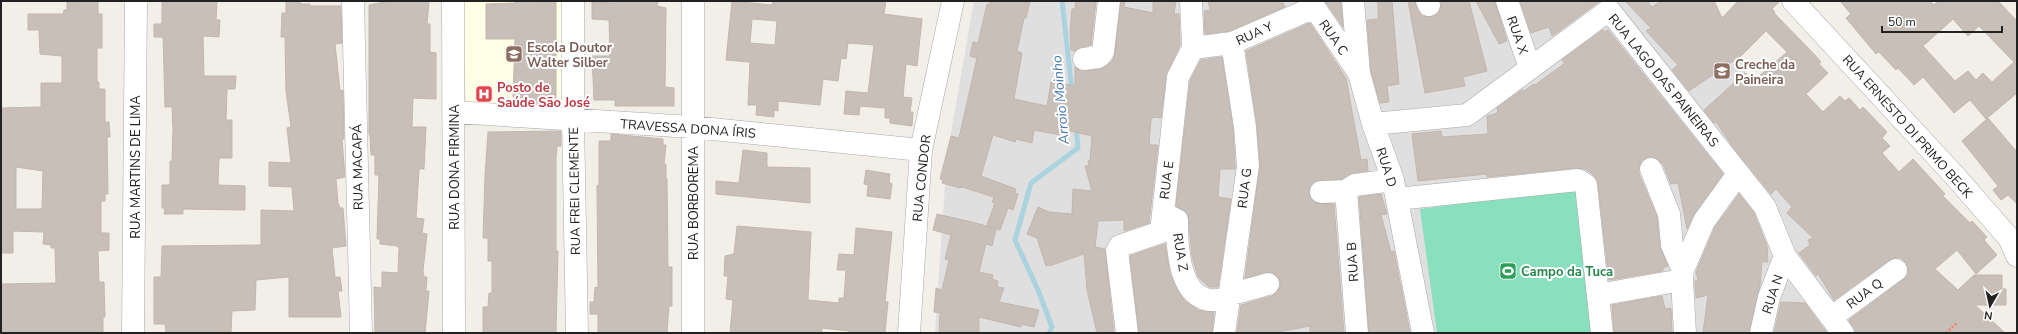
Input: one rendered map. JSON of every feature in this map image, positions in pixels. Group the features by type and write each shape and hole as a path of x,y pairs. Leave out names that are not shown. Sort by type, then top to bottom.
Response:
{"street":[{"name":"RUA MARTINS DE LIMA","path":"133,333 136,1"},
{"name":"RUA MACAPÁ","path":"353,1 361,333"},
{"name":"RUA DONA FIRMINA","path":"453,1 454,333"},
{"name":"RUA FREI CLEMENTE","path":"573,1 573,120 577,333"},
{"name":"RUA BORBOREMA","path":"692,1 693,333"},
{"name":"RUA CONDOR","path":"909,333 922,150 952,1"},
{"path":"1084,59 1099,57 1102,55 1109,1"},
{"name":"RUA E","path":"1127,333 1118,248 1160,232 1178,77 1193,48 1191,1"},
{"name":"RUA D","path":"1353,1 1359,73 1373,124 1395,190 1423,333"},
{"name":"RUA X","path":"1507,1 1530,68"},
{"name":"RUA ERNESTO DI PRIMO BECK","path":"1793,1 1954,175 2009,238 2017,256"},
{"name":"RUA Y","path":"1193,48 1232,43 1311,4"},
{"name":"RUA C","path":"1311,4 1359,73"},
{"name":"RUA LAGO DAS PAINEIRAS","path":"1373,124 1467,115 1609,10 1613,12 1765,207 1785,256 1838,325"},
{"name":"RUA G","path":"1224,333 1228,296 1248,166 1245,127 1232,43"},
{"name":"TRAVESSA DONA ÍRIS","path":"454,112 692,127 922,150"},
{"path":"1651,169 1669,214 1672,244 1683,275 1685,333"},
{"path":"1683,275 1704,221 1738,174"},
{"path":"1322,192 1346,191 1355,185 1395,190 1578,180 1586,185 1602,333"},
{"name":"RUA B","path":"1346,191 1357,333"},
{"name":"RUA Z","path":"1163,213 1177,220 1178,248 1182,272 1193,291 1204,298 1218,300 1268,284"},
{"name":"RUA N","path":"1761,333 1769,297 1785,256"},
{"name":"RUA Q","path":"1838,325 1896,270"},
{"path":"1598,295 1683,275"}],"path":[{"path":"1946,333 1957,323"}],"shaded area":[{"name":"Escola Doutor Walter Silber","path":"463,1 562,1 563,106 466,106"},
{"name":"Campo da Tuca","path":"974,1 1715,1 1767,119 2003,333 935,333 947,156"}],"green space":[{"name":"Campo da Tuca","path":"1577,188 1597,333 1437,333 1420,209"}],"building":[{"path":"98,1 98,14 102,14 102,48 97,48 97,82 99,82 99,89 105,89 105,122 109,122 110,137 107,137 108,194 105,194 105,201 101,201 101,233 109,233 109,250 98,251 99,282 104,282 105,317 103,317 103,333 1,333 1,284 56,283 55,248 51,248 51,245 43,244 44,232 13,231 13,253 1,253 1,108 41,107 41,83 62,83 62,56 40,54 39,30 28,30 28,14 63,14 64,10 67,10 67,2","holes":["16,167 43,171 42,209 16,209"]},
{"path":"162,1 217,1 216,20 220,20 219,37 203,36 204,76 236,76 235,89 227,89 226,120 232,120 232,158 219,158 218,185 245,186 245,210 183,209 183,214 164,214 165,208 162,208 162,185 170,185 170,161 172,161 173,129 172,107 165,107 163,37 154,37 154,24 162,24"},
{"path":"286,1 300,1 300,4 310,4 310,6 341,6 342,43 335,44 340,91 343,90 344,139 342,139 345,177 336,179 338,203 340,208 343,208 346,246 332,248 335,277 340,277 342,291 338,291 341,317 289,317 289,277 256,280 255,310 232,311 231,332 166,333 165,324 154,324 154,277 161,277 162,246 261,245 261,210 294,211 292,187 269,186 269,162 291,163 287,128 291,127 286,91 285,37 281,37 282,13 286,13"},
{"path":"389,1 429,1 427,24 430,24 430,52 436,53 436,99 413,98 412,127 426,127 424,169 419,169 416,218 424,219 422,233 427,234 423,271 424,277 427,277 426,291 429,291 425,333 375,333 374,287 382,288 382,272 398,273 399,248 397,246 380,244 380,239 377,239 379,175 375,175 375,155 371,155 369,135 369,5"},
{"path":"515,1 556,2 556,97 555,101 549,100 549,105 517,103 517,97 513,97 515,39 486,39 486,4 515,3"},
{"path":"615,1 658,1 657,6 666,8 665,87 674,88 674,106 615,106 615,100 594,100 592,56 610,56 609,20 592,19 592,2 615,3"},
{"path":"732,1 772,5 773,1 886,1 884,14 922,19 917,66 906,64 903,97 912,98 910,112 913,112 912,126 890,123 890,118 885,118 885,108 860,106 859,115 844,114 846,91 868,93 874,45 848,43 846,59 841,58 838,81 823,79 820,105 778,101 778,111 774,110 774,117 756,115 757,105 748,105 750,62 726,60","holes":["752,19 777,21 775,45 750,43"]},
{"path":"990,1 1030,1 1026,18 1024,18 1017,51 1022,53 1014,99 1047,106 1051,82 1075,86 1075,67 1085,71 1101,69 1113,60 1121,1 1125,1 1124,7 1153,13 1153,1 1176,1 1174,14 1179,14 1180,45 1166,75 1161,118 1153,117 1151,120 1149,145 1158,145 1149,223 1124,231 1124,220 1098,221 1095,247 1105,249 1114,333 1097,333 1087,290 1084,254 1046,266 1037,238 1027,234 1038,207 1049,212 1072,214 1073,189 1092,191 1085,166 1089,166 1088,161 1090,161 1092,136 1066,130 1065,136 1034,130 1032,143 1016,139 1015,142 993,135 981,176 1016,189 1015,193 1018,194 1013,210 1008,208 1000,230 987,225 995,203 992,202 994,197 962,187 960,188 942,183 943,180 940,179 951,136 959,138 977,58 970,56 973,42 978,43 987,4 989,5"},
{"path":"1076,1 1096,1 1091,45 1082,47 1075,51 1071,50 1070,32 1072,9 1075,9"},
{"path":"1208,1 1282,1 1285,7 1229,31 1205,34 1204,11 1210,10"},
{"path":"1325,1 1341,1 1343,27"},
{"path":"1378,1 1392,1 1399,84 1387,86 1389,102 1380,103 1371,71 1367,20 1378,19"},
{"path":"1408,1 1415,1 1418,11 1422,16 1429,17 1434,16 1439,12 1441,1 1469,1 1487,71 1463,77 1465,86 1425,93"},
{"path":"1476,1 1495,1 1507,41 1499,44"},
{"path":"1520,1 1600,1 1552,36 1549,27 1531,33"},
{"path":"1625,1 1647,1 1652,7 1661,1 1714,1 1722,18 1738,1 1780,1 1772,9 1775,12 1774,13 1814,54 1821,62 1819,64 1828,73 1806,94 1823,112 1840,96 1845,101 1849,98 1860,110 1863,107 1887,132 1882,138 1890,146 1882,153 1899,172 1913,159 1945,194 1943,196 1970,223 1972,221 1987,237 1984,240 1997,255 1976,274 1957,250 1935,269 1958,290 1974,275 2002,275 2002,289 2006,289 2006,305 1975,305 2005,333 1855,333 1849,320 1908,275 1906,263 1901,258 1889,260 1834,300 1818,274 1816,276 1799,253 1810,245 1808,240 1813,238 1787,213 1792,207 1776,189 1771,194 1733,147 1716,122 1714,123 1704,110 1745,73 1751,83 1787,52 1766,31 1742,55 1689,91 1672,70 1678,65 1646,31 1651,28"},
{"path":"1840,1 1930,1 1934,5 1938,1 1998,1 2017,21 2017,93 1986,119 1970,100 1954,113 1923,77 1914,85 1898,68 1896,70 1879,52 1876,54 1846,18 1851,14","holes":["1953,19 1968,36 1979,26 2014,62 1992,82 1983,73 1976,80 1968,71 1955,81 1923,46"]},
{"path":"1310,23 1346,78 1361,160 1367,159 1368,171 1353,173 1342,179 1315,181 1310,186 1309,192 1311,199 1316,203 1334,204 1344,333 1310,333 1310,326 1283,331 1283,333 1237,333 1241,305 1272,296 1277,292 1280,286 1280,280 1271,272 1245,278 1260,165 1257,125 1246,51"},
{"path":"1603,30 1605,32 1608,30 1723,174 1694,214 1687,229 1678,183 1671,184 1663,164 1658,159 1647,157 1641,161 1639,174 1657,217 1660,246 1668,266 1663,268 1663,271 1609,280 1598,184 1593,174 1585,169 1577,168 1487,177 1487,174 1418,181 1412,134 1441,131 1442,137 1488,134 1487,116 1498,113 1497,108 1522,90 1524,91 1534,84 1535,85 1565,63 1562,60"},
{"path":"1222,57 1233,128 1235,169 1220,169 1218,197 1231,199 1218,287 1209,287 1198,277 1192,256 1188,214 1176,206 1190,81 1201,60"},
{"path":"1988,118 2017,152 2017,204 2008,195 2001,200 1993,190 1998,186 1962,141"},
{"path":"561,131 561,146 557,146 556,159 556,251 558,251 556,333 483,333 483,307 488,307 489,293 492,293 492,261 488,261 488,238 483,238 488,132"},
{"path":"611,134 663,139 663,145 666,145 664,164 666,164 667,179 668,267 672,267 672,306 669,306 667,333 598,333 598,314 590,314 590,302 594,302 595,287 598,288 597,185 599,186 599,141 611,141"},
{"path":"743,150 767,153 767,167 810,168 810,203 716,194 716,181 739,183"},
{"path":"866,170 890,174 889,182 892,184 890,199 867,196 868,185 864,184"},
{"path":"1381,194 1387,214 1381,215 1391,252 1394,251 1410,333 1369,333 1359,197"},
{"path":"1739,194 1754,213 1767,246 1768,262 1762,262 1760,285 1749,333 1703,333 1708,295 1696,298 1695,281 1698,280 1696,272 1715,227"},
{"path":"937,214 996,229 992,246 986,244 979,272 993,275 992,279 998,281 997,287 1004,288 999,302 1039,310 1034,327 1021,324 1021,327 979,317 979,333 939,333 940,313 934,312 936,288 942,290 949,260 945,259 951,235 933,230"},
{"path":"737,226 811,232 808,300 839,303 839,298 844,298 846,270 837,270 839,254 854,255 856,228 892,232 885,302 888,302 885,333 849,333 849,331 822,328 822,333 730,333 733,300 726,299 728,276 724,276 725,256 734,254"},
{"path":"1165,244 1170,274 1178,291 1185,301 1198,310 1214,312 1212,333 1139,333 1130,256"},
{"path":"1662,296 1665,309 1671,308 1672,333 1614,333 1612,305"},
{"path":"1781,302 1805,303 1827,333 1774,333"}],"waterway":[{"name":"Arroio Moinho","path":"1062,1 1072,91"},
{"name":"Arroio Moinho","path":"1049,333 1052,327 1038,290 1015,240 1031,183 1078,148 1076,127"}],"place":[{"name":"Escola Doutor Walter Silber","path":"514,54"},
{"name":"Creche da Paineira","path":"1722,71"},
{"name":"Posto de Saúde São José","path":"484,94"},
{"name":"Campo da Tuca","path":"1508,271"}]}
